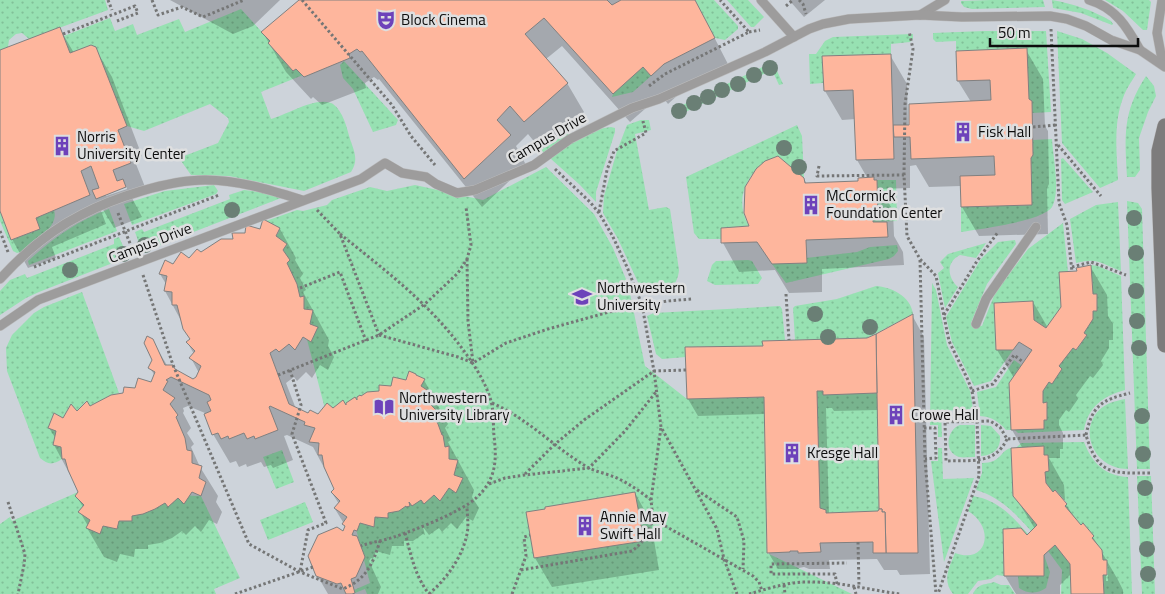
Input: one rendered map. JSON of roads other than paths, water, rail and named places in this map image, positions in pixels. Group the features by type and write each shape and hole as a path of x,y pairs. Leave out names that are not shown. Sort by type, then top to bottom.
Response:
{"main road":[{"path":"1165,126 1159,150 1163,231 1165,345"}],"lane":[{"path":"761,0 794,37"},
{"name":"Campus Drive","path":"920,15 946,0"},
{"name":"Campus Drive","path":"1089,0 1114,13 1125,24 1140,50"},
{"path":"1162,0 1157,33 1164,66"},
{"name":"Campus Drive","path":"0,326 38,300 361,179 385,163 402,173 426,177 436,184 457,193 475,190 534,165 570,140 617,115 766,52 823,24 837,21 920,15 962,17 1050,16 1073,22 1111,40 1140,50 1164,66"},
{"path":"1,278 56,231 81,215 136,193 176,183 204,180 242,183 302,200"},
{"path":"976,324 986,299 1036,227"}],"place":[{"name":"Block Cinema","path":"386,20"},
{"name":"Fisk Hall","path":"963,132"},
{"name":"Norris University Center","path":"62,146"},
{"name":"McCormick Foundation Center","path":"811,205"},
{"name":"Northwestern University","path":"582,297"},
{"name":"Northwestern University Library","path":"384,407"},
{"name":"Crowe Hall","path":"896,415"},
{"name":"Kresge Hall","path":"792,453"},
{"name":"Annie May Swift Hall","path":"585,526"}]}
